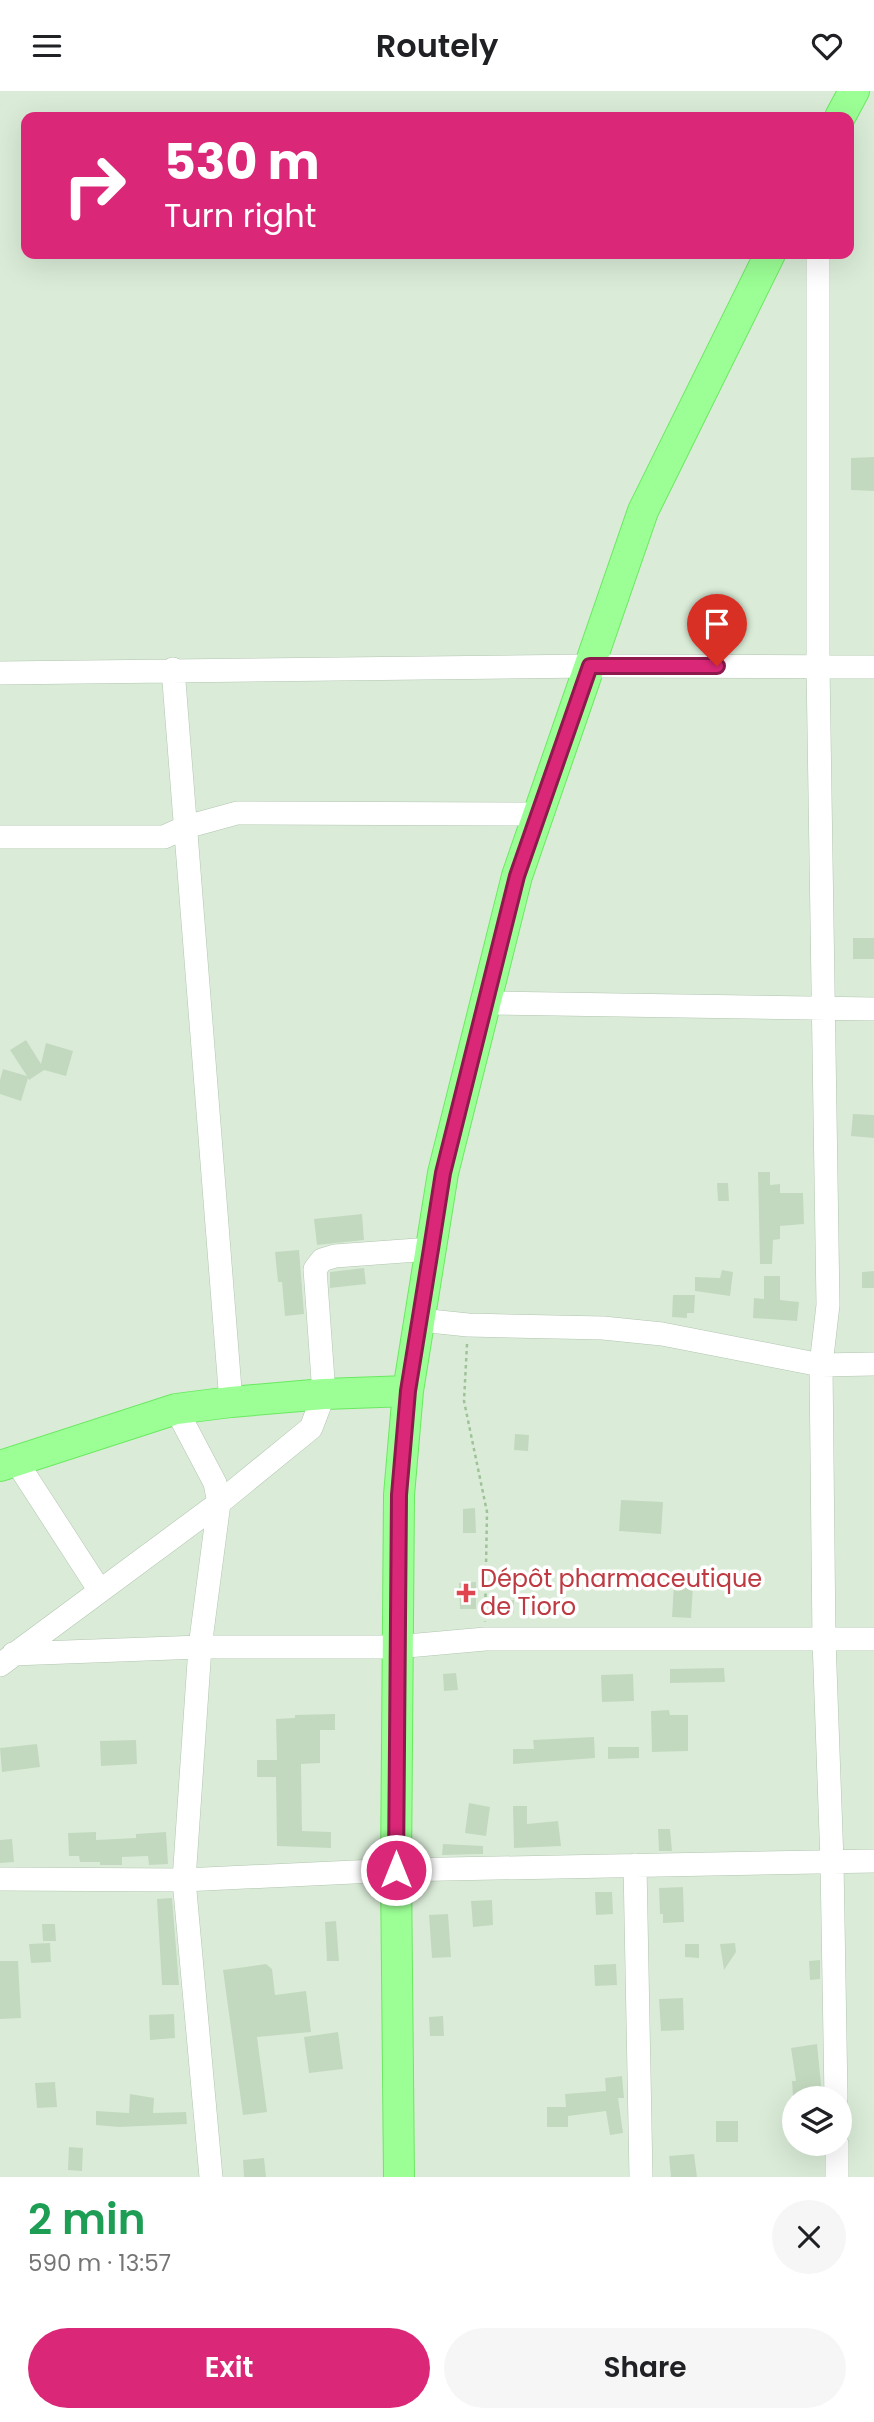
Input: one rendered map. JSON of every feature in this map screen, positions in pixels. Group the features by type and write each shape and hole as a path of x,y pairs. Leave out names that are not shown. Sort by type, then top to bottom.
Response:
{"main road":[{"path":"843,112 854,91"},
{"path":"399,2177 396,1647 399,1495 408,1391 443,1173 517,876 643,511 768,259"},
{"path":"8,1464 176,1409 324,1394 408,1391"}],"street":[{"path":"818,259 818,666 828,1305 821,1364 824,1640 832,1861 836,2086"},
{"path":"0,673 590,666 874,667"},
{"path":"173,669 231,1402"},
{"path":"0,837 164,837 186,827 237,813 538,814"},
{"path":"486,1003 874,1009"},
{"path":"7,1660 219,1503 311,1429 324,1394 315,1269 322,1260 335,1256 431,1249"},
{"path":"420,1320 468,1325 603,1328 663,1334 821,1364 874,1364"},
{"path":"176,1409 215,1483 219,1503 200,1647 184,1880 211,2177"},
{"path":"8,1464 100,1591"},
{"path":"7,1660 200,1647 396,1647 485,1639 874,1639"},
{"path":"0,1879 184,1880 396,1870 874,1861"},
{"path":"635,1865 641,2177"},
{"path":"837,2156 838,2177"}],"path":[{"path":"468,1325 464,1401 486,1512 485,1639"}],"shaded area":[{"path":"0,91 874,91 874,2177 0,2177"}],"building":[{"path":"874,457 874,491 851,490 851,458"},
{"path":"853,938 874,938 874,959 853,959"},
{"path":"26,1040 41,1064 46,1043 73,1051 66,1076 44,1070 29,1080 28,1078 21,1101 0,1094 0,1080 3,1069 27,1076 10,1050"},
{"path":"853,1114 874,1115 874,1138 851,1136"},
{"path":"758,1172 770,1172 770,1185 780,1184 780,1193 803,1193 804,1224 780,1226 780,1239 773,1240 772,1264 760,1264"},
{"path":"717,1183 728,1183 729,1201 718,1201"},
{"path":"362,1214 364,1240 317,1245 314,1219"},
{"path":"299,1250 304,1314 285,1316 282,1282 278,1282 275,1252"},
{"path":"364,1268 366,1284 330,1288 330,1272"},
{"path":"722,1270 733,1272 730,1296 695,1291 695,1277 720,1278"},
{"path":"874,1271 874,1288 862,1288 862,1272"},
{"path":"764,1276 780,1276 780,1300 799,1302 797,1321 753,1318 754,1298 764,1299"},
{"path":"673,1295 695,1295 694,1313 687,1313 687,1318 672,1317"},
{"path":"515,1434 529,1435 528,1451 514,1450"},
{"path":"621,1500 663,1502 661,1534 619,1531"},
{"path":"475,1508 476,1533 463,1533 463,1509"},
{"path":"476,1582 476,1609 460,1609 459,1583"},
{"path":"674,1584 693,1586 691,1618 672,1617"},
{"path":"494,1600 514,1600 514,1613 495,1613"},
{"path":"724,1668 725,1682 670,1683 670,1669"},
{"path":"456,1673 458,1690 444,1691 443,1674"},
{"path":"633,1674 634,1701 602,1702 601,1675"},
{"path":"669,1710 670,1715 688,1715 688,1751 652,1752 651,1711"},
{"path":"335,1714 335,1730 320,1730 320,1763 301,1764 302,1831 331,1832 331,1848 277,1846 276,1777 257,1777 257,1760 277,1760 276,1719 295,1718 295,1715"},
{"path":"594,1737 595,1758 513,1764 513,1749 534,1749 533,1740"},
{"path":"136,1740 137,1764 101,1766 100,1741"},
{"path":"37,1744 40,1767 2,1772 0,1748"},
{"path":"608,1747 639,1747 639,1758 608,1759"},
{"path":"469,1803 490,1807 486,1836 465,1833"},
{"path":"513,1806 527,1806 527,1824 558,1821 561,1846 514,1848"},
{"path":"658,1829 670,1829 672,1851 659,1851"},
{"path":"96,1832 96,1840 136,1838 136,1834 166,1832 168,1864 149,1865 148,1856 122,1857 122,1865 100,1865 100,1862 80,1862 79,1856 69,1856 68,1833"},
{"path":"12,1839 14,1862 0,1863 0,1840"},
{"path":"443,1844 483,1846 483,1854 442,1855"},
{"path":"683,1887 684,1922 663,1923 659,1888"},
{"path":"595,1892 612,1892 613,1914 596,1915"},
{"path":"172,1898 179,1985 162,1985 157,1899"},
{"path":"492,1900 493,1925 473,1927 471,1901"},
{"path":"448,1914 451,1957 432,1958 429,1915"},
{"path":"336,1921 339,1961 327,1961 325,1922"},
{"path":"42,1924 55,1924 56,1941 43,1941"},
{"path":"50,1943 51,1962 31,1963 29,1944"},
{"path":"735,1943 736,1952 724,1970 720,1944"},
{"path":"685,1944 699,1944 699,1958 685,1957"},
{"path":"820,1960 820,1979 810,1980 809,1961"},
{"path":"0,1961 18,1961 21,2018 0,2019"},
{"path":"266,1964 272,1969 275,1995 306,1991 311,2032 257,2037 267,2112 243,2115 223,1970"},
{"path":"616,1964 617,1985 595,1986 594,1965"},
{"path":"683,1998 684,2030 661,2031 659,1999"},
{"path":"174,2014 175,2038 150,2040 149,2015"},
{"path":"443,2016 444,2036 430,2036 429,2017"},
{"path":"338,2032 343,2069 309,2073 304,2037"},
{"path":"817,2044 821,2086 792,2086 792,2081 796,2081 791,2048"},
{"path":"622,2076 624,2098 618,2098 623,2133 610,2135 606,2111 568,2116 568,2127 547,2127 547,2107 566,2107 565,2094 606,2091 605,2078"},
{"path":"55,2082 57,2107 37,2108 35,2083"},
{"path":"130,2094 154,2098 153,2113 186,2112 187,2124 119,2127 96,2125 96,2111 129,2113"},
{"path":"716,2121 738,2121 738,2142 716,2142"},
{"path":"69,2147 83,2148 82,2171 68,2170"},
{"path":"694,2154 697,2177 671,2177 669,2156"},
{"path":"264,2158 266,2177 244,2177 243,2160"}],"place":[{"name":"Dépôt pharmaceutique de Tioro","path":"466,1593"}],"route":[{"path":"396,1870 399,1495 408,1391 443,1173 517,876 590,666 717,666"}]}
